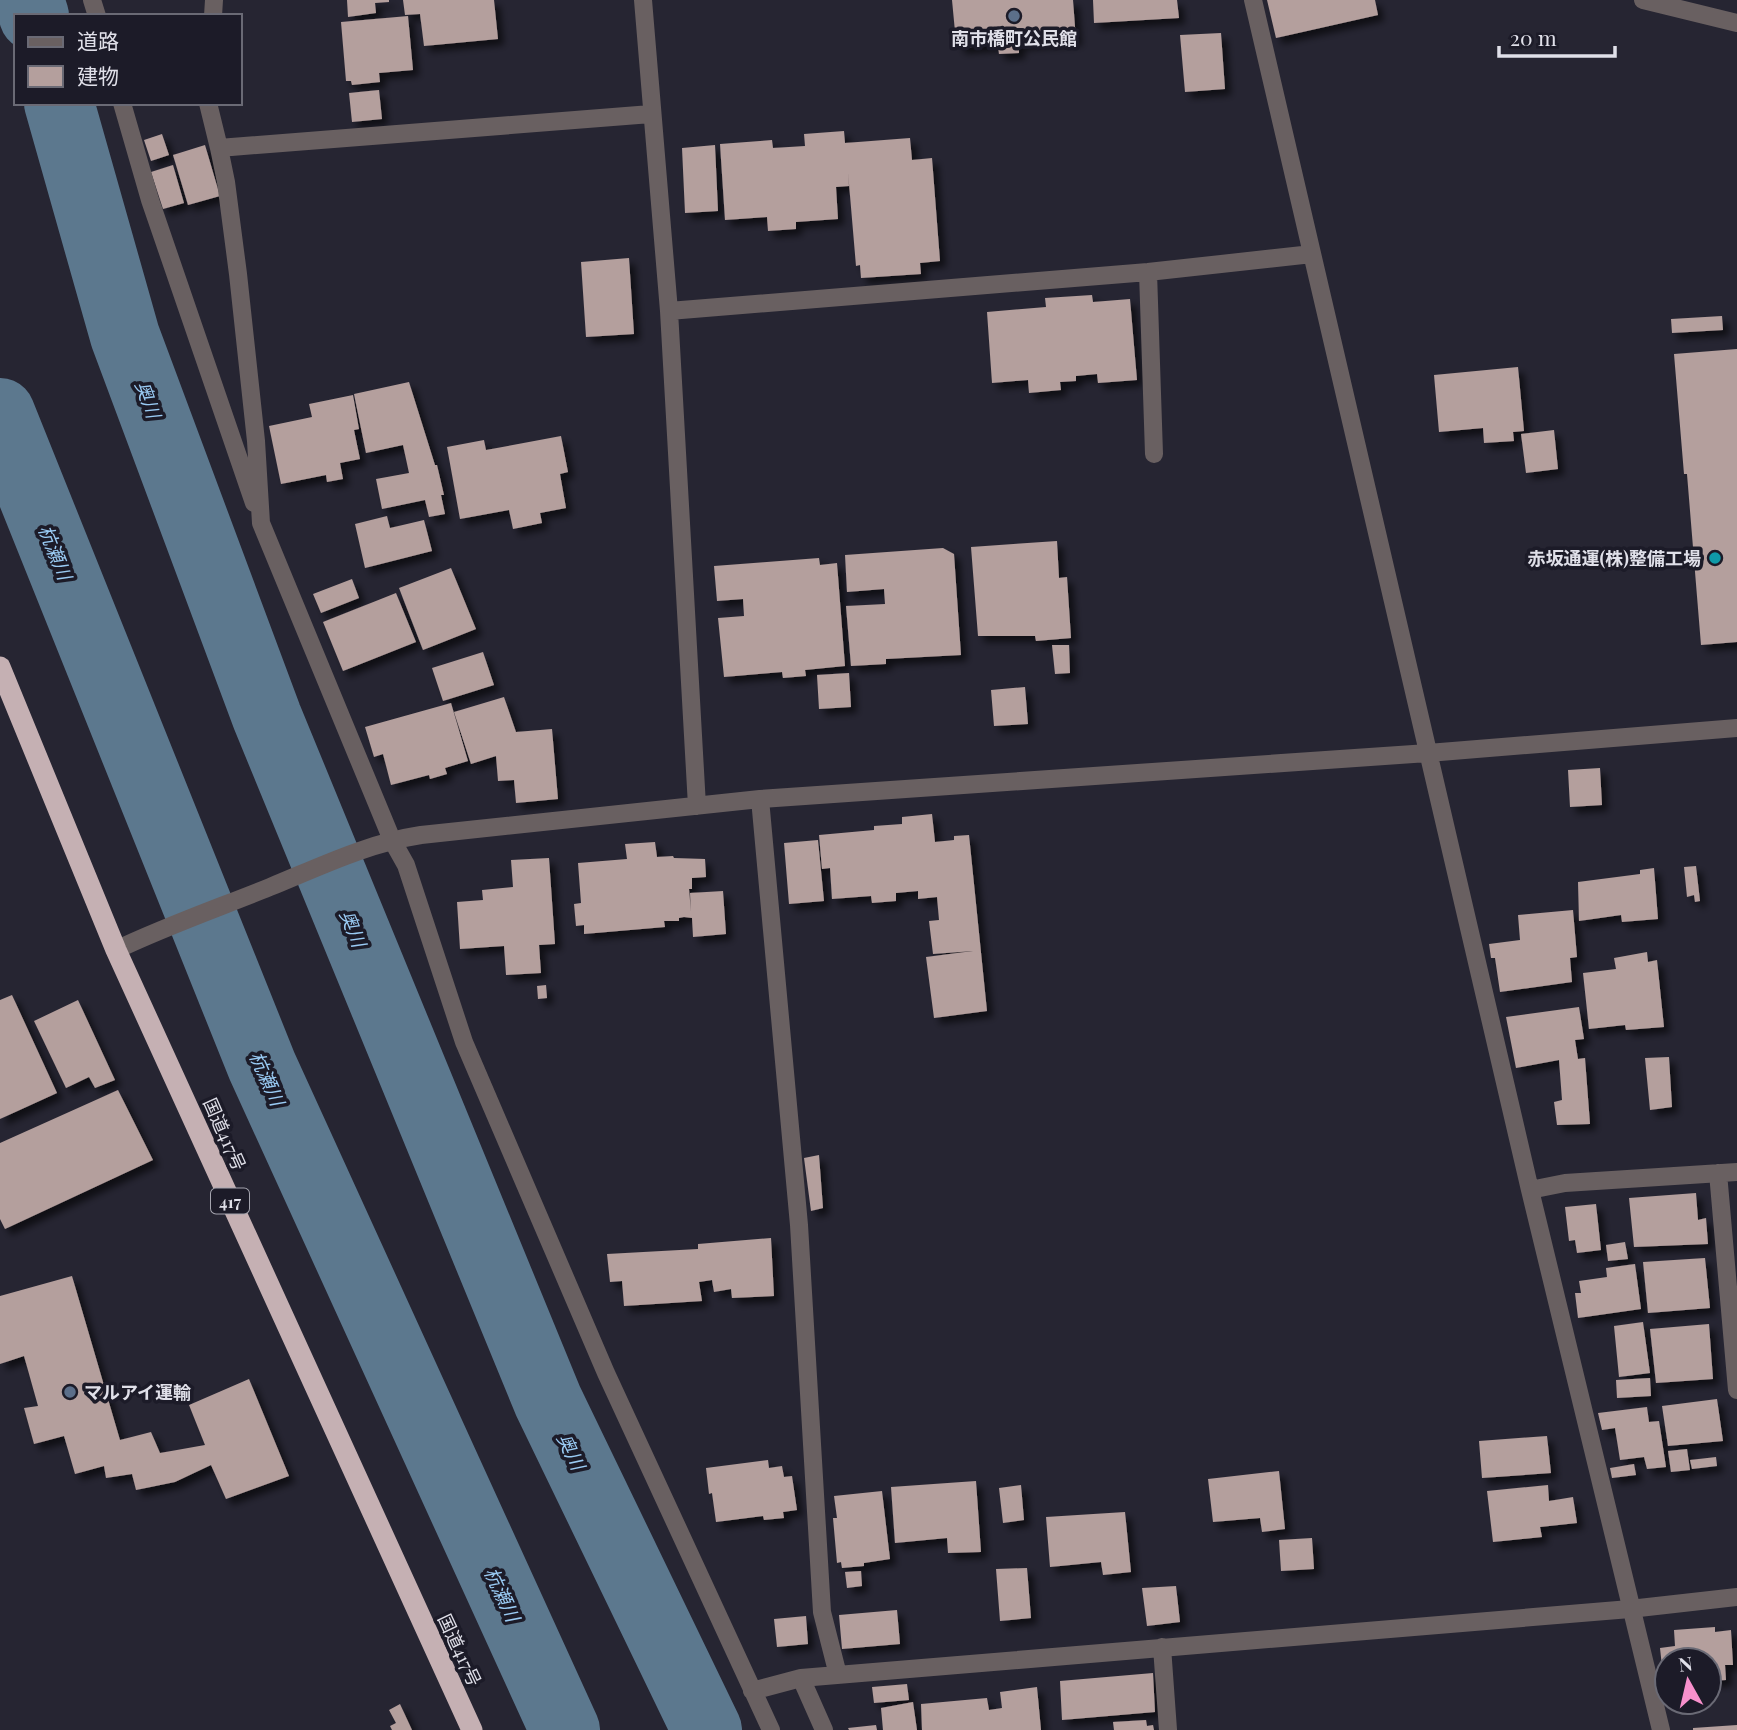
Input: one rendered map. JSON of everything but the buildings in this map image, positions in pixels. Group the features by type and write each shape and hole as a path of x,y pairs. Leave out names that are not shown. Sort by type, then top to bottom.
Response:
{"highway":[{"name":"国道417号","path":"0,667 116,950 472,1730"}],"street":[{"path":"643,0 670,311 697,806"},
{"path":"1253,0 1530,1190 1661,1730"},
{"path":"1643,0 1737,23"},
{"path":"123,105 150,200 261,523 392,839 406,865 464,1042 606,1373 771,1730"},
{"path":"208,105 226,182 256,441 261,523"},
{"path":"219,148 651,114"},
{"path":"670,311 1148,272 1312,254"},
{"path":"1148,272 1154,454"},
{"path":"116,950 392,839 760,799 1428,753 1737,728"},
{"path":"760,799 799,1225 822,1612 838,1675"},
{"path":"1530,1190 1565,1182 1737,1172"},
{"path":"1718,1173 1737,1390"},
{"path":"752,1691 801,1678 1630,1609 1737,1597"},
{"path":"1162,1647 1168,1730"},
{"path":"801,1678 824,1730"}],"waterway":[{"name":"奥川","path":"29,0 33,14"},
{"name":"奥川","path":"60,105 125,336 267,717 548,1401 707,1730"},
{"name":"杭瀬川","path":"0,413 262,1066 565,1730"}],"place":[{"name":"南市橋町公民館","path":"1014,16"},
{"name":"赤坂通運(株)整備工場","path":"1715,558"},
{"name":"マルアイ運輸","path":"70,1392"}]}
